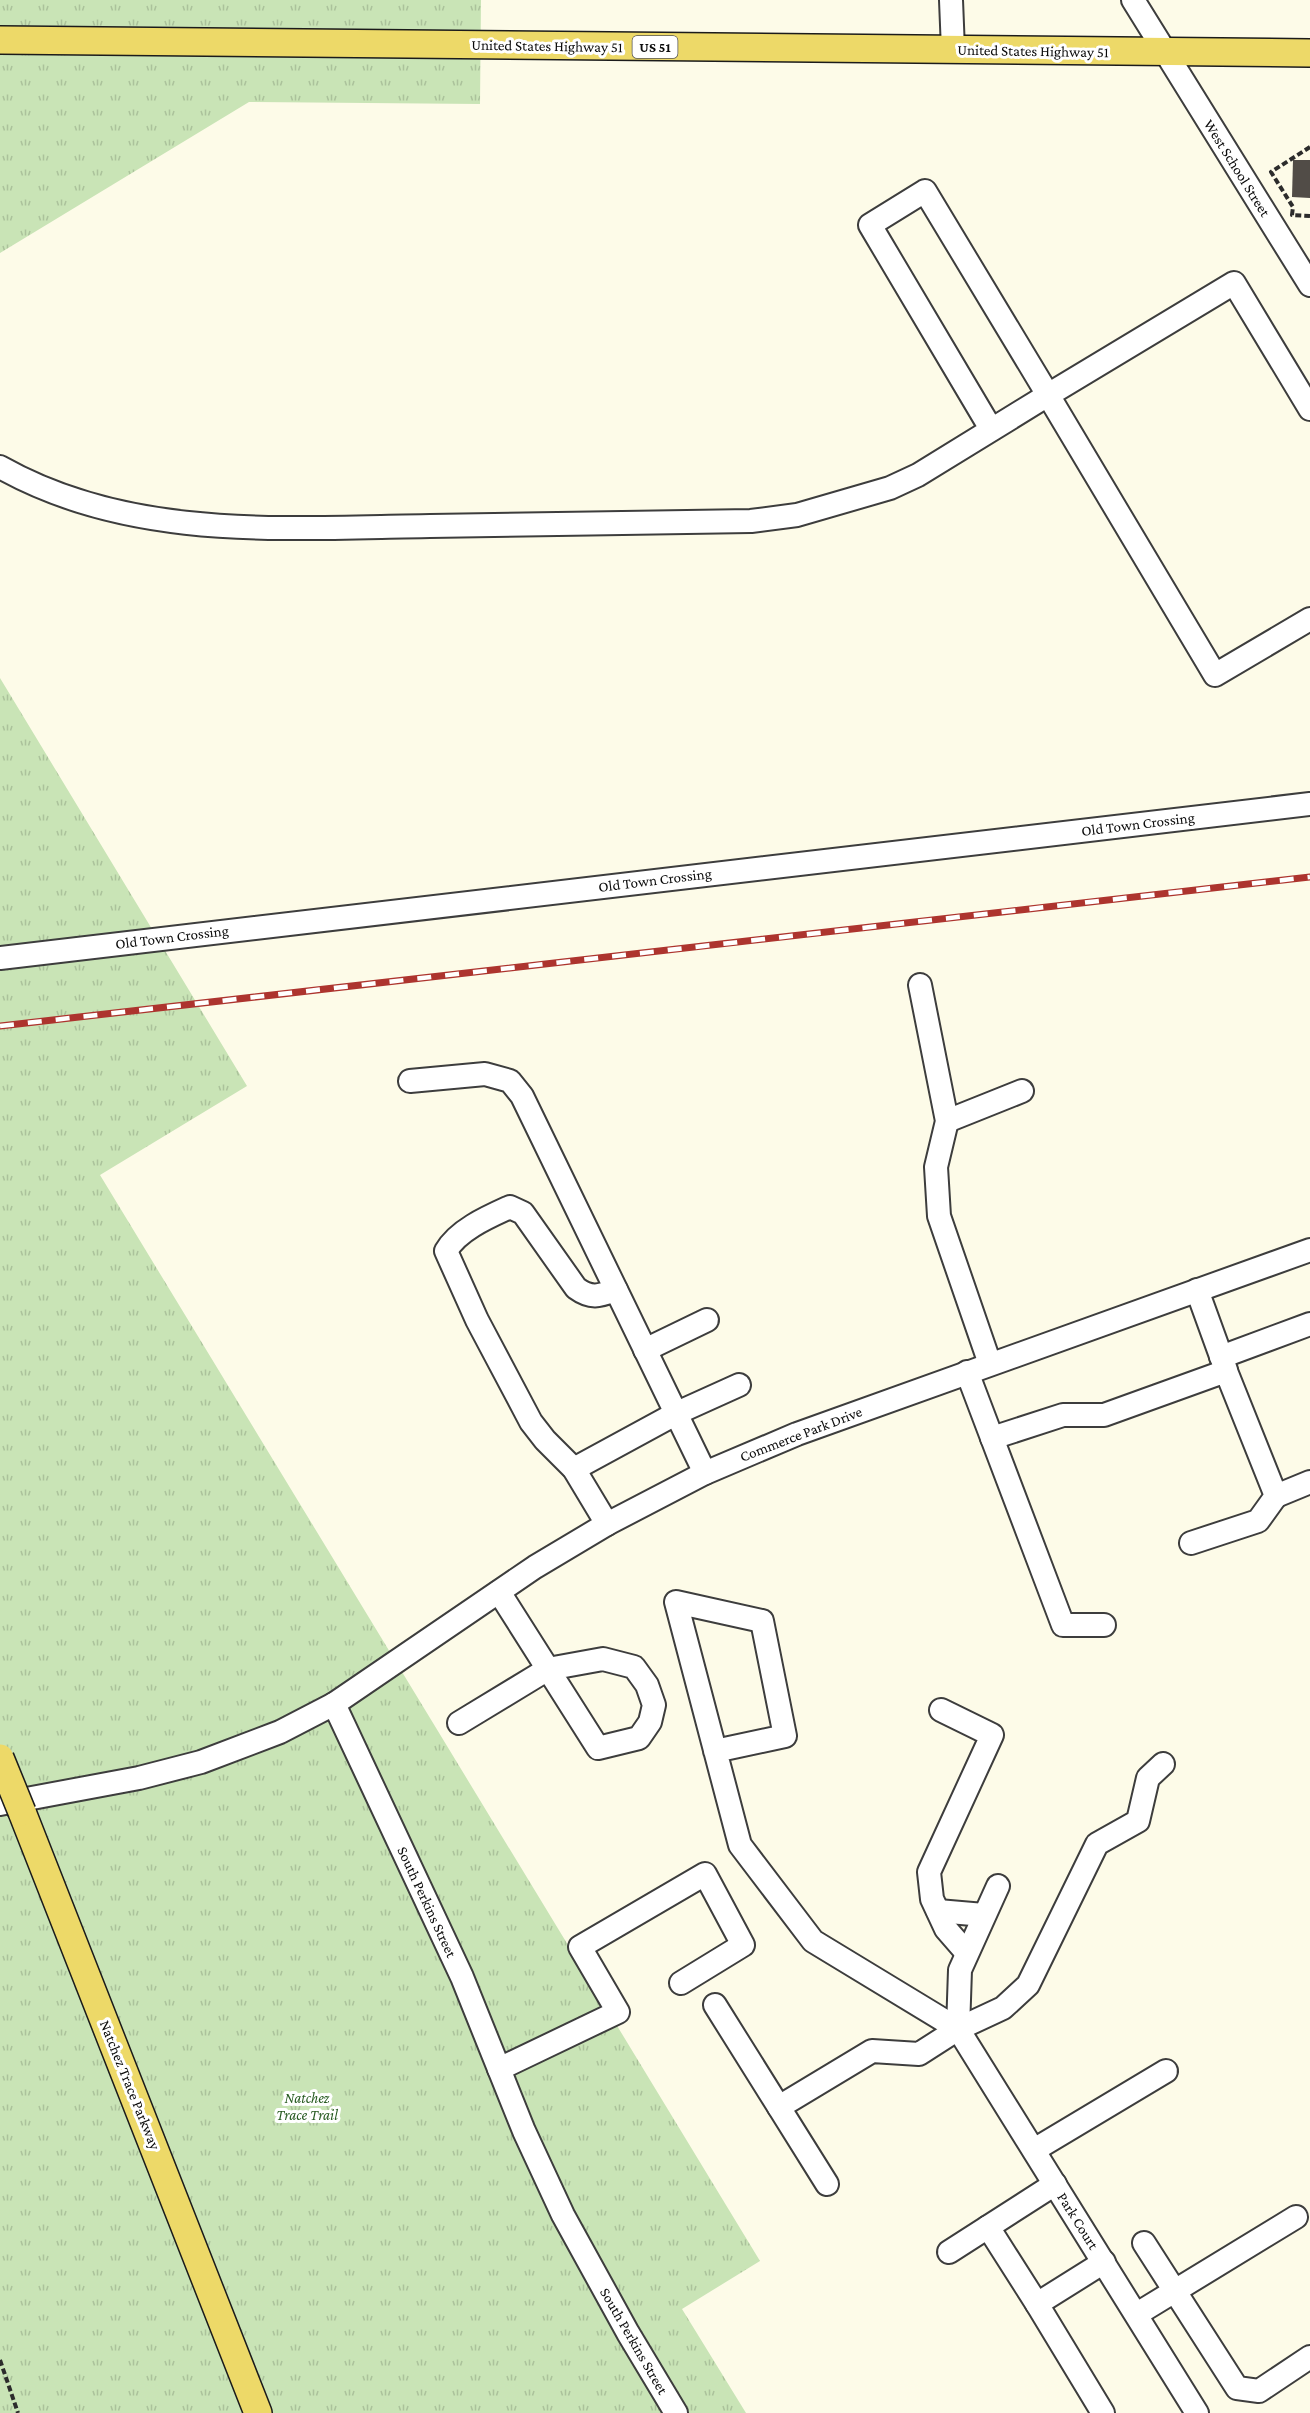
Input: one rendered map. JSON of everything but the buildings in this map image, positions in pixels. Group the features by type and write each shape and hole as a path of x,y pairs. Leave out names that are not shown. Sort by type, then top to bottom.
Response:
{"main road":[{"name":"United States Highway 51","path":"0,40 1310,53"},
{"name":"Natchez Trace Parkway","path":"0,1758 11,1808 258,2413"}],"street":[{"path":"951,0 953,50"},
{"name":"West School Street","path":"1133,0 1165,52 1302,255 1310,285"},
{"path":"991,429 870,225 925,191 1215,675 1310,619"},
{"path":"0,467 21,479 91,504 150,519 235,528 751,521 796,515 890,488 918,475 1234,283 1310,409"},
{"name":"Old Town Crossing","path":"0,958 1310,804"},
{"path":"920,985 947,1121 936,1167 939,1216 990,1364"},
{"path":"410,1081 485,1074 510,1081 522,1096 705,1473"},
{"path":"947,1121 1022,1091"},
{"path":"607,1524 574,1469 545,1440 531,1422 477,1320 446,1251 451,1242 488,1217 510,1207 523,1213 576,1288 587,1296 598,1296 616,1290"},
{"name":"Commerce Park Drive","path":"334,1704 535,1566 607,1524 705,1473 797,1434 1310,1250"},
{"path":"1197,1290 1276,1496"},
{"path":"645,1350 707,1320"},
{"path":"992,1438 1063,1414 1104,1415 1224,1364 1310,1324"},
{"path":"967,1372 1063,1625 1104,1624"},
{"path":"574,1469 677,1413 739,1385"},
{"path":"1191,1543 1258,1521 1276,1496 1310,1482"},
{"path":"459,1723 548,1669 603,1659 634,1666 647,1685 654,1705 650,1722 639,1738 598,1748 548,1669 499,1592"},
{"path":"715,1751 785,1736 762,1621 676,1602 715,1751 740,1845 813,1941 958,2029"},
{"path":"11,1808 201,1762 279,1732 334,1704"},
{"name":"South Perkins Street","path":"334,1704 462,1977 524,2131 563,2215 676,2413"},
{"path":"941,1710 992,1735 929,1872 932,1899 946,1929 966,1952"},
{"path":"779,2107 872,2051 919,2054 958,2029 1003,2008 1028,1984 1097,1844 1138,1821 1148,1778 1163,1764"},
{"path":"499,2069 618,2012 580,1947 705,1874 743,1945 681,1983"},
{"path":"958,2029 960,1970 966,1952 998,1886"},
{"path":"938,1911 984,1915"},
{"path":"716,2005 827,2184"},
{"name":"Park Court","path":"958,2029 1197,2413"},
{"path":"1034,2150 1166,2071"},
{"path":"949,2252 1055,2184"},
{"path":"1137,2314 1296,2217"},
{"path":"988,2226 1103,2413"},
{"path":"1144,2242 1236,2388 1259,2391 1310,2357"},
{"path":"1037,2304 1104,2262"}],"path":[{"path":"1310,147 1271,172 1293,207 1293,215 1310,216"},
{"path":"0,2360 18,2413"}],"green space":[{"path":"0,0 481,0 480,104 249,102 0,253"},
{"name":"Natchez Trace Trail","path":"0,678 247,1086 100,1175 760,2261 682,2309 746,2413 0,2413"}],"railway":[{"path":"0,1026 1310,877"}]}
